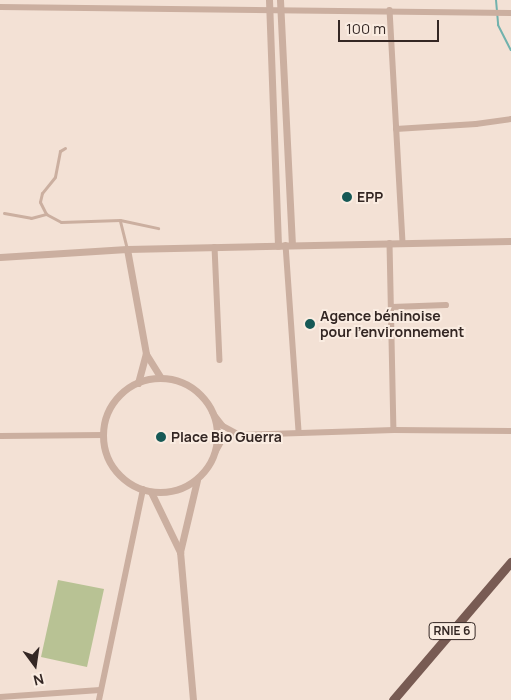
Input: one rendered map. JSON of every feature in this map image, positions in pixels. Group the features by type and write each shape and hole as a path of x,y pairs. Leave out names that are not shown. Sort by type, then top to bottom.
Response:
{"main road":[{"name":"RNIE 6","path":"393,700 511,562"}],"street":[{"path":"269,0 299,432"},
{"path":"280,0 285,245"},
{"path":"0,7 270,11 390,10 511,13"},
{"path":"390,10 403,243"},
{"path":"396,129 476,124 511,118"},
{"path":"0,257 127,249 511,241"},
{"path":"390,243 394,430"},
{"path":"215,247 220,360"},
{"path":"127,249 146,354 161,378"},
{"path":"392,307 446,304"},
{"path":"138,383 146,354"},
{"path":"240,435 223,426 205,399 192,388 177,381 161,378 138,383 126,389 112,404 104,422 103,435 108,459 122,478 147,491 175,491 197,480 207,469 221,442 229,437 240,435 394,430 511,431"},
{"path":"213,413 218,436 215,453"},
{"path":"0,436 103,435"},
{"path":"193,700 180,552 197,480"},
{"path":"147,491 180,552"},
{"path":"99,700 147,491"},
{"path":"0,697 100,690"}],"lane":[{"path":"65,148 60,150 55,177 42,193 40,202 46,214 61,222 120,220 158,228"},
{"path":"4,213 32,218 46,214"},
{"path":"120,220 127,249"}],"green space":[{"path":"58,580 104,589 87,667 41,657"}],"waterway":[{"path":"496,0 498,25 511,50"}],"place":[{"name":"EPP","path":"347,197"},
{"name":"Agence béninoise pour l'environnement","path":"310,324"},
{"name":"Place Bio Guerra","path":"161,437"}]}
